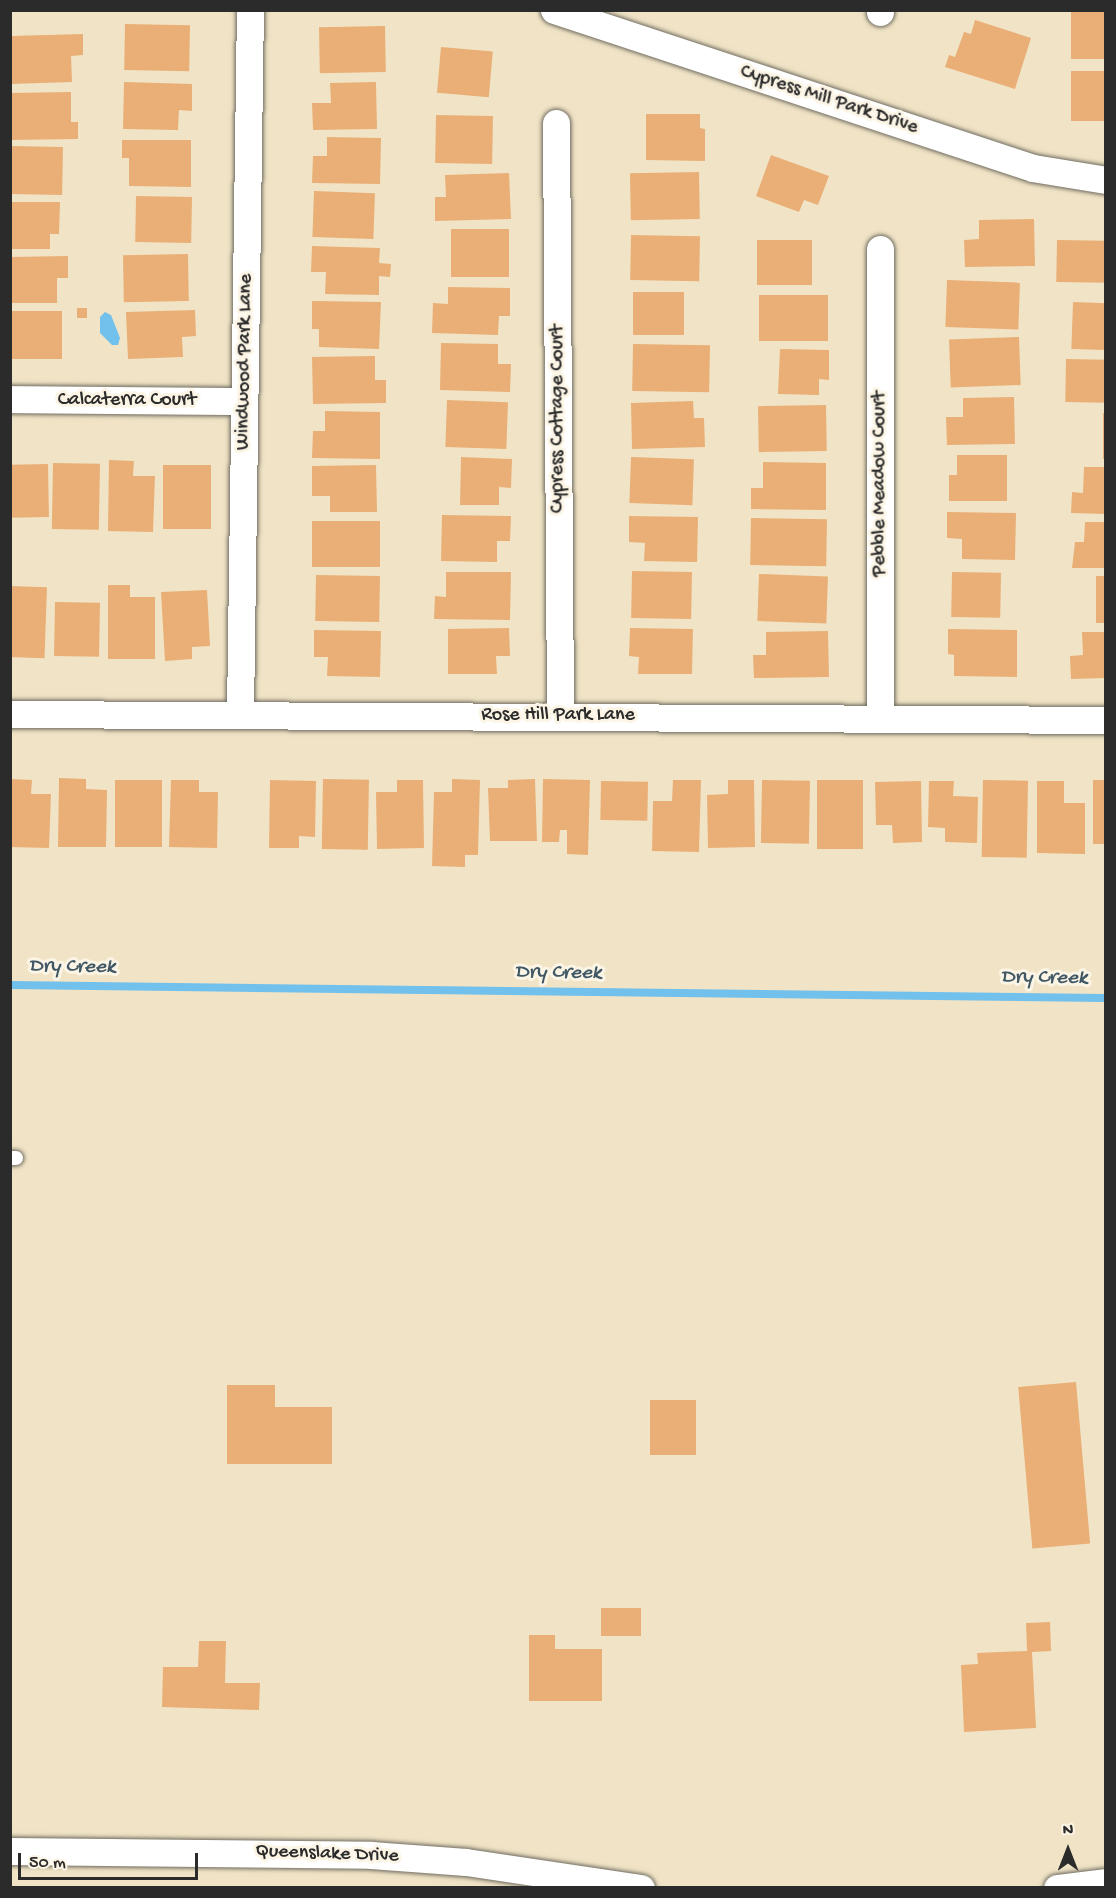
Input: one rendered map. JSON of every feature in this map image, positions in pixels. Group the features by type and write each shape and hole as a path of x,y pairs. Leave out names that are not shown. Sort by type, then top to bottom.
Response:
{"street":[{"name":"Windwood Park Lane","path":"240,713 250,10"},
{"name":"Cypress Mill Park Drive","path":"554,10 1033,168 1106,180"},
{"name":"Cypress Cottage Court","path":"556,123 560,716"},
{"name":"Pebble Meadow Court","path":"880,249 880,718"},
{"name":"Calcaterra Court","path":"10,399 244,401"},
{"name":"Rose Hill Park Lane","path":"10,714 240,713 1106,720"},
{"name":"Queenslake Drive","path":"10,1851 372,1855 466,1862 641,1887"},
{"path":"1057,1887 1106,1882"}],"water":[{"path":"105,312 111,315 120,338 118,345 112,345 100,333 100,317"}],"building":[{"path":"1071,10 1106,10 1106,59 1071,59"},
{"path":"975,20 1031,38 1015,89 945,67 949,55 955,57 964,32 971,34"},
{"path":"125,24 190,25 189,71 124,70"},
{"path":"385,26 386,72 320,73 319,27"},
{"path":"83,34 83,55 71,56 72,82 10,84 10,36"},
{"path":"441,47 493,52 489,97 437,93"},
{"path":"1071,71 1106,71 1106,121 1071,121"},
{"path":"124,82 192,84 192,111 179,110 178,130 123,129"},
{"path":"376,82 377,129 313,130 312,103 331,103 330,83"},
{"path":"71,92 71,122 78,122 78,139 10,140 10,93"},
{"path":"646,114 700,114 700,128 705,129 705,161 646,160"},
{"path":"436,115 493,116 492,164 435,163"},
{"path":"327,137 381,138 380,184 312,183 313,156 327,156"},
{"path":"122,140 191,140 191,187 129,186 129,158 122,158"},
{"path":"10,146 63,147 62,195 10,194"},
{"path":"771,155 829,176 818,205 804,200 799,212 756,196"},
{"path":"699,172 700,219 631,220 630,173"},
{"path":"509,173 511,219 435,221 435,197 446,197 445,175"},
{"path":"314,191 375,193 373,239 312,237"},
{"path":"136,196 192,197 191,243 135,242"},
{"path":"10,202 60,202 59,234 50,234 50,249 10,249"},
{"path":"1034,219 1035,266 965,267 964,240 979,239 979,220"},
{"path":"451,229 509,229 509,277 451,277"},
{"path":"631,235 700,236 699,281 630,280"},
{"path":"757,240 812,240 812,285 757,285"},
{"path":"1057,240 1106,241 1105,283 1056,282"},
{"path":"312,246 380,248 379,263 391,264 390,277 379,276 379,295 325,294 326,272 311,272"},
{"path":"188,254 189,301 124,302 123,255"},
{"path":"68,256 68,278 57,278 57,303 10,303 10,257"},
{"path":"947,280 1020,283 1018,330 945,327"},
{"path":"448,287 510,288 510,316 499,316 498,335 432,333 433,303 448,304"},
{"path":"633,292 684,292 684,335 633,335"},
{"path":"759,295 828,295 828,341 759,341"},
{"path":"312,301 381,302 379,349 319,347 319,329 312,329"},
{"path":"1073,302 1106,303 1104,350 1071,349"},
{"path":"77,308 87,308 87,318 77,318"},
{"path":"195,310 196,336 182,337 183,357 128,359 126,312"},
{"path":"10,311 62,311 62,359 10,359"},
{"path":"1019,337 1021,385 951,387 949,339"},
{"path":"441,343 498,344 498,364 511,364 510,392 440,390"},
{"path":"633,344 710,345 709,392 632,391"},
{"path":"780,349 829,350 829,380 819,379 819,395 778,394"},
{"path":"375,356 375,380 386,380 386,403 313,404 312,357"},
{"path":"1066,359 1106,360 1105,403 1065,402"},
{"path":"1014,397 1015,444 947,445 946,417 963,417 963,398"},
{"path":"447,400 508,402 506,449 445,447"},
{"path":"693,401 694,418 704,418 705,447 632,449 631,403"},
{"path":"826,405 827,451 759,452 758,406"},
{"path":"325,411 380,412 380,459 312,458 313,431 325,431"},
{"path":"1103,413 1106,413 1106,459 1103,459"},
{"path":"957,455 1007,455 1007,501 949,501 949,475 957,475"},
{"path":"461,457 512,459 511,488 499,487 499,505 460,505"},
{"path":"631,457 694,459 692,505 629,503"},
{"path":"109,460 134,461 133,476 155,476 153,532 108,531"},
{"path":"763,462 826,463 826,510 751,509 751,488 763,488"},
{"path":"53,463 100,464 99,530 52,529"},
{"path":"48,464 49,517 11,518 10,465"},
{"path":"163,465 211,465 211,529 163,529"},
{"path":"376,465 377,512 330,512 330,496 312,496 312,466"},
{"path":"1084,467 1106,467 1106,514 1071,513 1072,492 1083,493"},
{"path":"947,512 1016,513 1015,560 962,559 962,539 947,538"},
{"path":"442,515 511,516 510,541 497,541 497,562 441,561"},
{"path":"629,516 698,517 697,562 644,561 645,543 629,542"},
{"path":"751,518 827,519 826,566 750,565"},
{"path":"312,521 380,521 380,567 312,567"},
{"path":"1085,522 1106,522 1106,568 1072,568 1075,542 1084,542"},
{"path":"632,571 692,572 691,619 631,618"},
{"path":"446,572 511,572 510,620 434,619 435,596 446,597"},
{"path":"952,572 1001,573 1000,618 951,617"},
{"path":"759,574 828,576 826,623 757,621"},
{"path":"316,575 380,576 379,622 315,621"},
{"path":"1096,576 1106,576 1106,623 1096,623"},
{"path":"108,585 130,585 130,597 155,597 155,659 108,659"},
{"path":"10,586 47,587 44,658 10,657"},
{"path":"207,590 210,646 192,647 192,659 165,661 161,592"},
{"path":"55,602 100,603 99,657 54,656"},
{"path":"509,628 510,656 496,656 497,674 448,674 448,629"},
{"path":"630,628 693,629 692,674 638,674 639,657 629,656"},
{"path":"948,629 1017,630 1017,677 954,676 954,655 948,654"},
{"path":"314,630 381,631 380,677 327,676 328,657 314,657"},
{"path":"828,631 829,677 754,678 753,655 766,655 766,632"},
{"path":"1082,632 1106,632 1106,678 1071,679 1070,656 1083,655"},
{"path":"59,778 86,779 86,789 107,790 106,847 58,847"},
{"path":"10,779 32,780 31,794 51,794 49,848 10,847"},
{"path":"323,779 369,780 368,850 322,849"},
{"path":"452,779 480,780 478,855 465,855 465,867 432,866 434,792 452,792"},
{"path":"535,779 537,841 490,841 488,788 508,788 508,780"},
{"path":"543,779 590,780 588,855 567,854 567,830 560,830 559,842 542,842"},
{"path":"115,780 162,780 162,847 115,847"},
{"path":"171,780 199,780 199,792 218,792 217,848 169,847"},
{"path":"270,780 316,781 315,837 299,836 299,848 269,848"},
{"path":"397,780 423,780 424,848 377,849 376,792 397,792"},
{"path":"673,780 701,780 699,852 652,851 653,801 672,801"},
{"path":"728,780 754,780 755,847 708,848 707,795 728,794"},
{"path":"762,780 810,781 809,844 761,843"},
{"path":"817,780 863,780 863,849 817,849"},
{"path":"983,780 1028,781 1027,858 982,857"},
{"path":"1093,780 1106,780 1106,844 1093,844"},
{"path":"601,781 648,782 647,821 600,820"},
{"path":"921,781 922,842 893,843 892,825 876,825 875,782"},
{"path":"929,781 954,781 953,796 978,797 977,843 945,842 945,828 928,827"},
{"path":"1037,781 1064,781 1064,803 1085,803 1085,854 1037,853"},
{"path":"1076,1382 1090,1543 1032,1548 1018,1387"},
{"path":"227,1385 275,1385 275,1407 332,1407 332,1464 227,1464"},
{"path":"650,1400 696,1400 696,1455 650,1455"},
{"path":"601,1608 641,1608 641,1636 601,1636"},
{"path":"1050,1622 1051,1651 1032,1652 1036,1728 964,1732 961,1665 978,1664 977,1653 1027,1651 1026,1623"},
{"path":"529,1635 555,1635 555,1649 602,1649 602,1701 529,1701"},
{"path":"199,1641 226,1641 225,1683 260,1683 259,1710 162,1707 163,1667 198,1667"}],"waterway":[{"name":"Dry Creek","path":"10,985 1106,998"}]}
